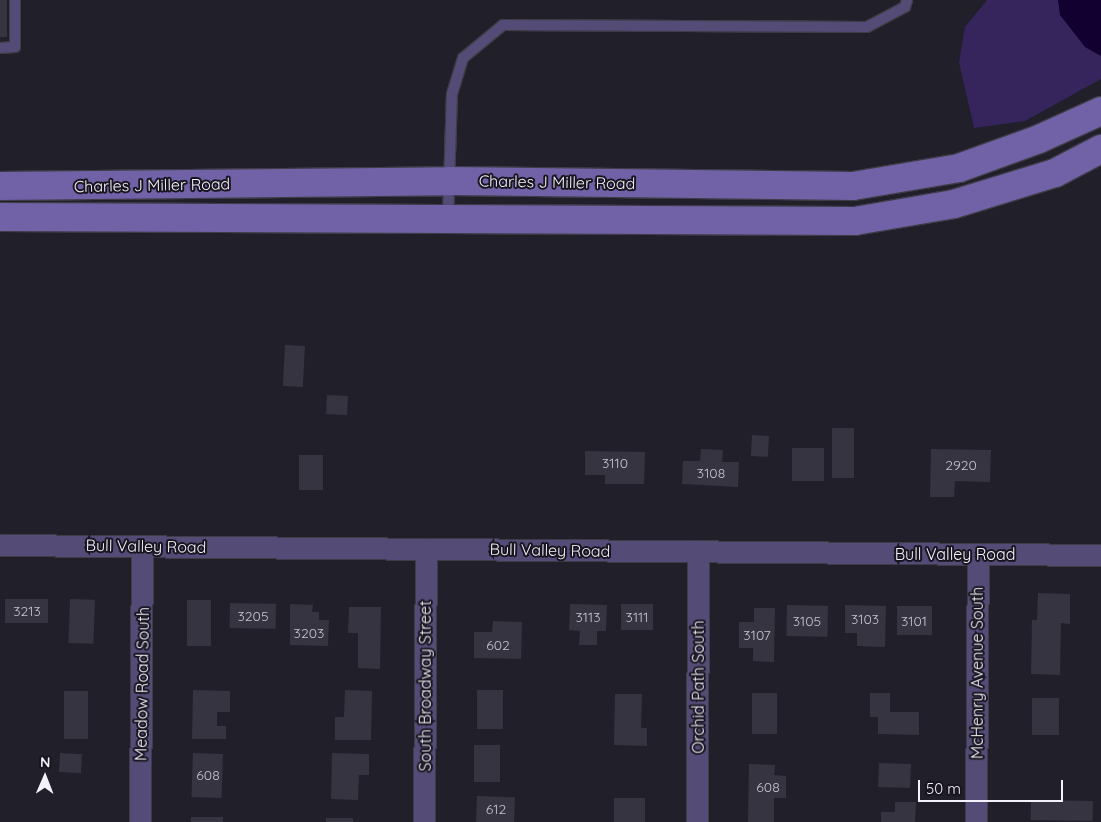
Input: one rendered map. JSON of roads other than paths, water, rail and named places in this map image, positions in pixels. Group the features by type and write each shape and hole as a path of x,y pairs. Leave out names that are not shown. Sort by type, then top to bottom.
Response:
{"street":[{"name":"Charles J Miller Road","path":"0,186 450,181 853,186 958,168 1039,139 1101,112"},
{"name":"Charles J Miller Road","path":"0,217 855,221 954,204 1055,174 1101,149"},
{"name":"Bull Valley Road","path":"0,545 1101,555"},
{"name":"Meadow Road South","path":"140,822 142,546"},
{"name":"South Broadway Street","path":"424,822 426,549"},
{"name":"Orchid Path South","path":"697,822 698,552"},
{"name":"McHenry Avenue South","path":"976,822 978,554"}],"lane":[{"path":"0,48 15,47 15,0"},
{"path":"448,219 452,94 463,58 502,25 867,27 904,7 907,0"}]}
